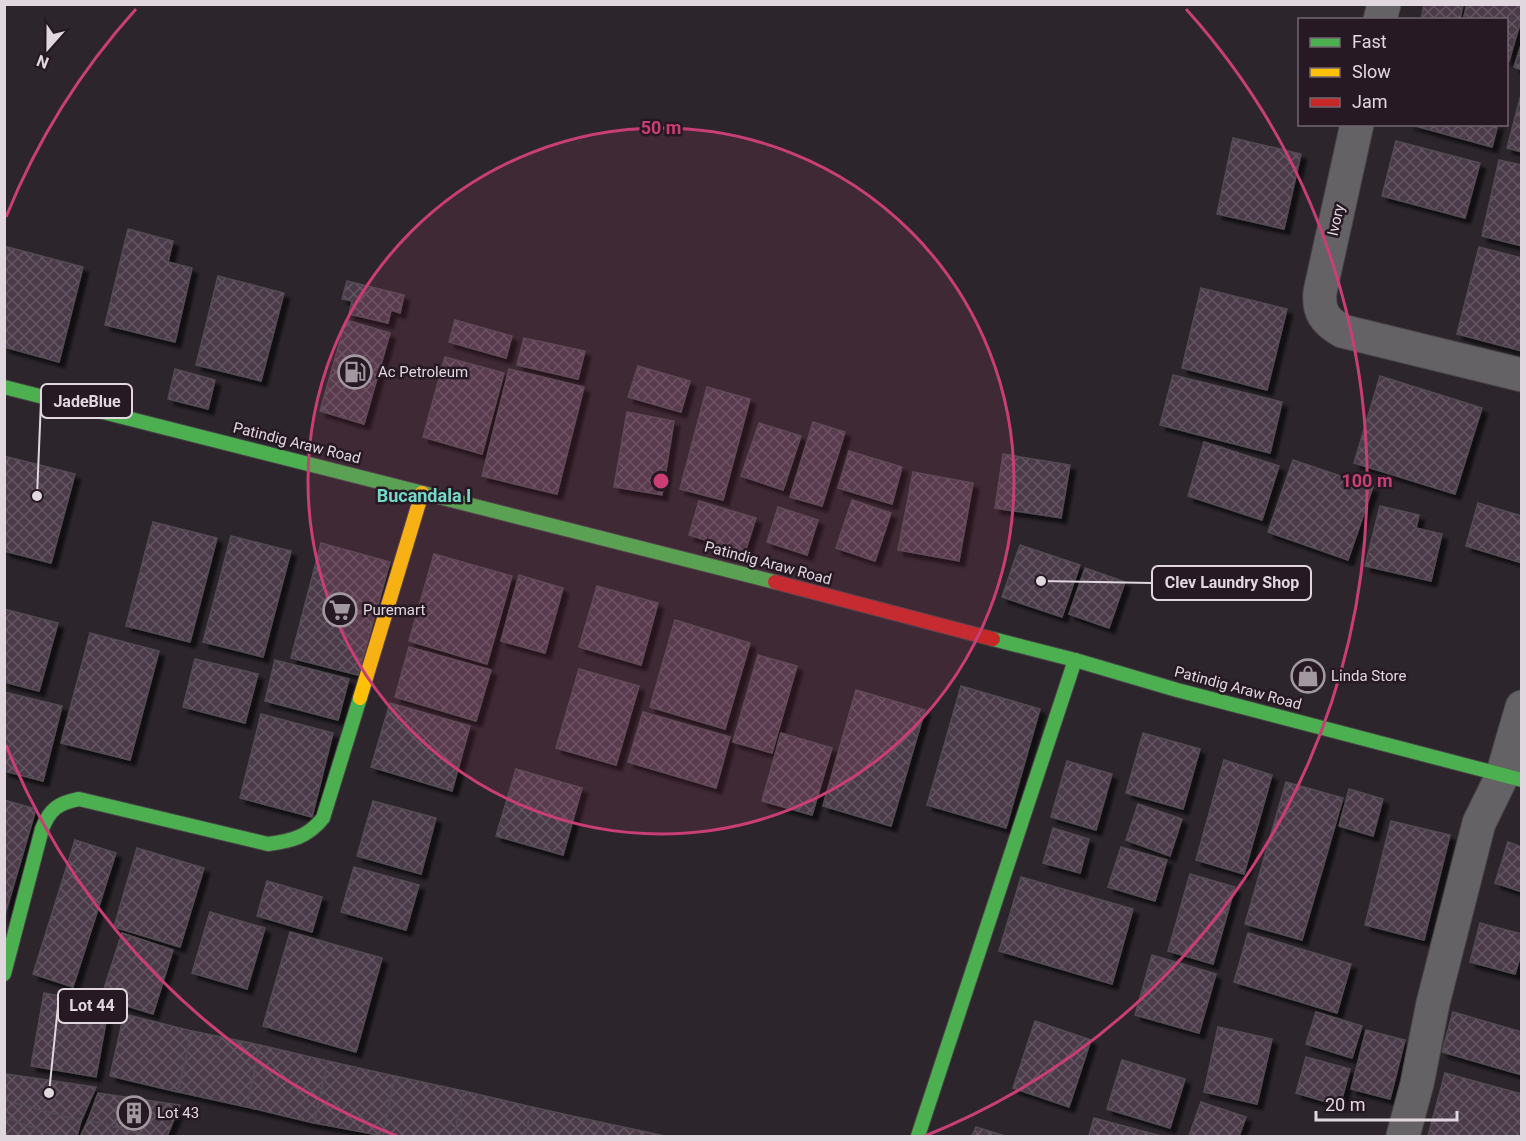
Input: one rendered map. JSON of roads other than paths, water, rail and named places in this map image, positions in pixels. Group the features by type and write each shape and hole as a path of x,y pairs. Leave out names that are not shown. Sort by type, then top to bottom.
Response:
{"main road":[{"name":"Patindig Araw Road","path":"4,387 597,536 1075,660 1177,690 1512,778"},
{"path":"4,974 47,813 61,802 80,799 268,844 292,842 313,832 323,818 422,493"},
{"path":"918,1137 1075,660"}],"street":[{"name":"Ivory","path":"1357,126 1320,292 1319,305 1322,315 1342,332 1521,375"},
{"path":"1403,1137 1417,1083 1433,1003 1479,823 1512,778 1521,707"}],"place":[{"name":"Ac Petroleum","path":"355,372"},
{"name":"JadeBlue","path":"37,496"},
{"name":"Clev Laundry Shop","path":"1041,581"},
{"name":"Puremart","path":"340,610"},
{"name":"Linda Store","path":"1308,676"},
{"name":"Lot 44","path":"49,1093"},
{"name":"Lot 43","path":"134,1113"}],"district":[{"name":"Bucandala I","path":"424,496"}]}
